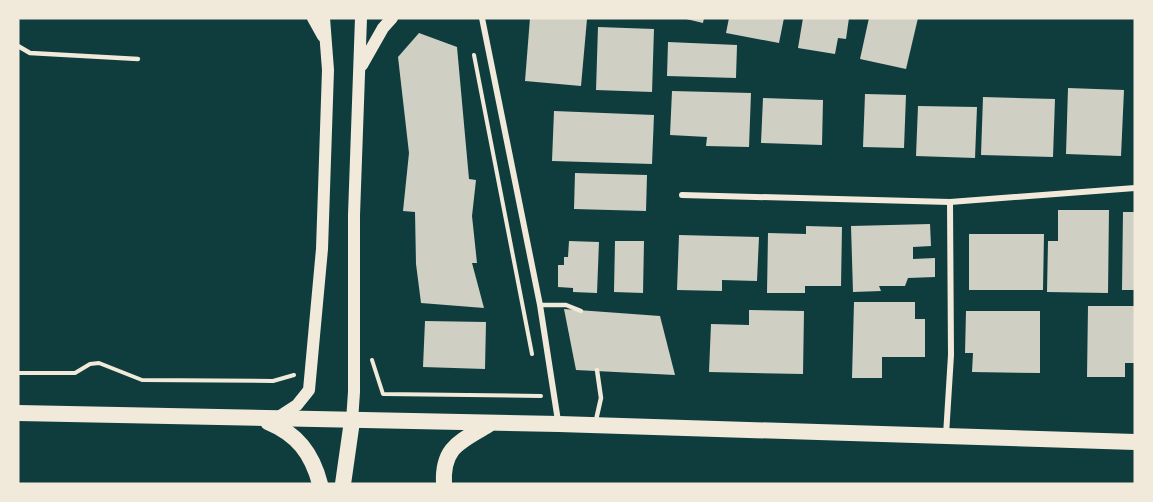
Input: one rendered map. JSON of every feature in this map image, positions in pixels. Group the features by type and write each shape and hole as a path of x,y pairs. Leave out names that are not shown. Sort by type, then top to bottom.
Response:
{"highway":[{"path":"18,413 489,425 559,424 1135,442"},
{"path":"269,419 301,442 311,457 320,484"},
{"path":"343,484 352,421"},
{"path":"444,484 443,466 452,447 489,425"}],"main road":[{"path":"313,18 327,45"},
{"path":"269,419 297,405 309,390 322,249 327,45 324,18"},
{"path":"352,421 354,214 361,18"},
{"path":"360,67 383,27 392,18"}],"street":[{"path":"482,18 540,305 559,424"},
{"path":"682,195 950,202 1135,188"},
{"path":"946,437 951,355 950,202"}],"lane":[{"path":"18,46 30,53 138,59"},
{"path":"540,305 566,305 581,311"},
{"path":"595,426 601,398 597,370"}],"path":[{"path":"473,51 533,361"},
{"path":"369,354 383,394 540,396 538,384"},
{"path":"18,373 75,373 90,364 99,363 142,380 273,381 293,377 298,369"}],"building":[{"path":"530,18 587,19 581,86 525,81"},
{"path":"682,18 704,18 703,23"},
{"path":"729,18 784,18 779,43 726,33"},
{"path":"803,18 849,18 846,39 838,38 835,54 798,48"},
{"path":"869,18 918,18 906,69 860,59"},
{"path":"598,27 654,29 652,92 596,90"},
{"path":"419,33 457,47 469,179 476,180 472,216 477,263 472,263 484,308 421,303 416,264 415,212 403,211 409,153 398,57"},
{"path":"668,42 737,45 736,78 667,76"},
{"path":"1068,88 1124,90 1121,156 1066,154"},
{"path":"672,91 751,93 749,147 706,146 707,137 670,135"},
{"path":"865,94 906,95 904,148 863,147"},
{"path":"983,97 1055,99 1053,157 981,155"},
{"path":"763,98 823,100 822,145 761,143"},
{"path":"918,106 977,107 975,158 916,156"},
{"path":"554,111 654,115 652,164 552,161"},
{"path":"575,173 647,175 646,211 574,209"},
{"path":"1058,210 1109,210 1108,293 1047,292 1048,241 1058,241"},
{"path":"1123,212 1135,212 1135,290 1122,290"},
{"path":"930,224 931,246 913,247 913,259 935,258 935,277 908,278 905,286 879,286 881,291 853,292 851,226"},
{"path":"806,226 842,227 841,286 805,286 805,293 767,293 768,233 806,234"},
{"path":"969,234 1044,234 1043,290 969,290"},
{"path":"679,235 759,237 757,281 722,280 722,291 677,290"},
{"path":"569,241 599,242 597,293 573,292 573,288 558,287 558,265 564,265 564,257 568,257"},
{"path":"615,241 644,241 643,293 614,292"},
{"path":"854,302 915,302 915,319 925,319 925,357 882,357 882,378 852,378"},
{"path":"1088,306 1135,306 1135,363 1125,363 1125,377 1087,377"},
{"path":"564,309 660,316 675,375 576,370"},
{"path":"749,310 804,311 803,374 709,372 711,324 749,325"},
{"path":"966,311 1040,311 1040,373 972,372 973,353 965,353"},
{"path":"425,321 486,322 485,369 423,367"}]}
